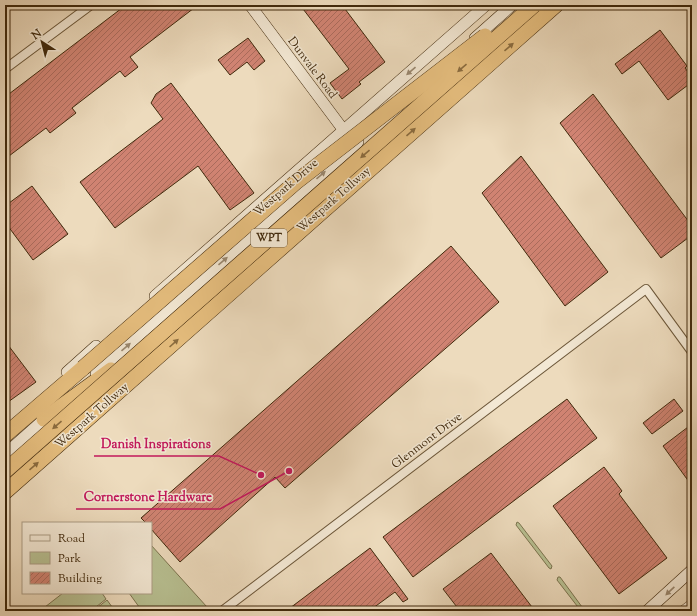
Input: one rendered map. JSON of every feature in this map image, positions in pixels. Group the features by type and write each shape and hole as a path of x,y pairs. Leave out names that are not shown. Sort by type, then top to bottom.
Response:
{"highway":[{"path":"5,435 296,182 526,5"},
{"name":"Westpark Tollway","path":"5,471 534,5"},
{"name":"Westpark Tollway","path":"5,492 287,241 556,5"},
{"path":"44,419 287,241"}],"main road":[{"name":"Dunvale Road","path":"250,5 355,145"},
{"name":"Westpark Drive","path":"5,454 512,5"},
{"name":"Westpark Drive","path":"5,426 272,192 344,131 483,6"},
{"path":"647,611 692,570"},
{"path":"684,611 692,605"}],"street":[{"path":"5,69 91,5"},
{"name":"Glenmont Drive","path":"222,611 646,289 692,352"}],"green space":[{"path":"517,522 552,566 551,569 516,525"},
{"path":"152,546 207,607 202,611 142,611 130,594 152,594"},
{"path":"558,577 560,577 585,611 581,611 557,580"},
{"path":"62,594 103,594 106,599 91,611 48,611 45,607"},
{"path":"107,600 115,611 93,611"}],"building":[{"path":"126,5 198,5 130,57 138,67 125,77 120,71 72,108 76,113 50,133 46,128 5,159 5,97"},
{"path":"300,5 342,5 385,62 359,82 361,84 342,99 330,83 349,69"},
{"path":"660,30 687,66 685,68 692,77 692,82 668,100 639,61 622,74 615,64"},
{"path":"248,38 265,61 254,70 247,62 230,75 218,60"},
{"path":"171,83 254,193 230,210 198,166 115,228 80,182 163,119 151,103 156,94"},
{"path":"593,94 692,226 692,235 661,258 560,123"},
{"path":"521,156 608,272 565,306 482,193"},
{"path":"32,186 68,234 33,260 5,222 5,206"},
{"path":"451,246 499,302 285,488 275,477 180,562 152,530 152,522 145,522 141,518"},
{"path":"5,341 36,382 8,402 5,397"},
{"path":"567,399 597,438 413,577 383,537"},
{"path":"674,399 683,411 652,434 643,423"},
{"path":"692,424 692,486 663,446"},
{"path":"604,467 622,491 619,494 667,558 619,594 553,506"},
{"path":"370,548 408,599 403,602 395,592 369,611 286,611"},
{"path":"491,553 535,611 460,611 443,589"}],"place":[{"name":"Cornerstone Hardware","path":"289,471"},
{"name":"Danish Inspirations","path":"261,475"}]}
